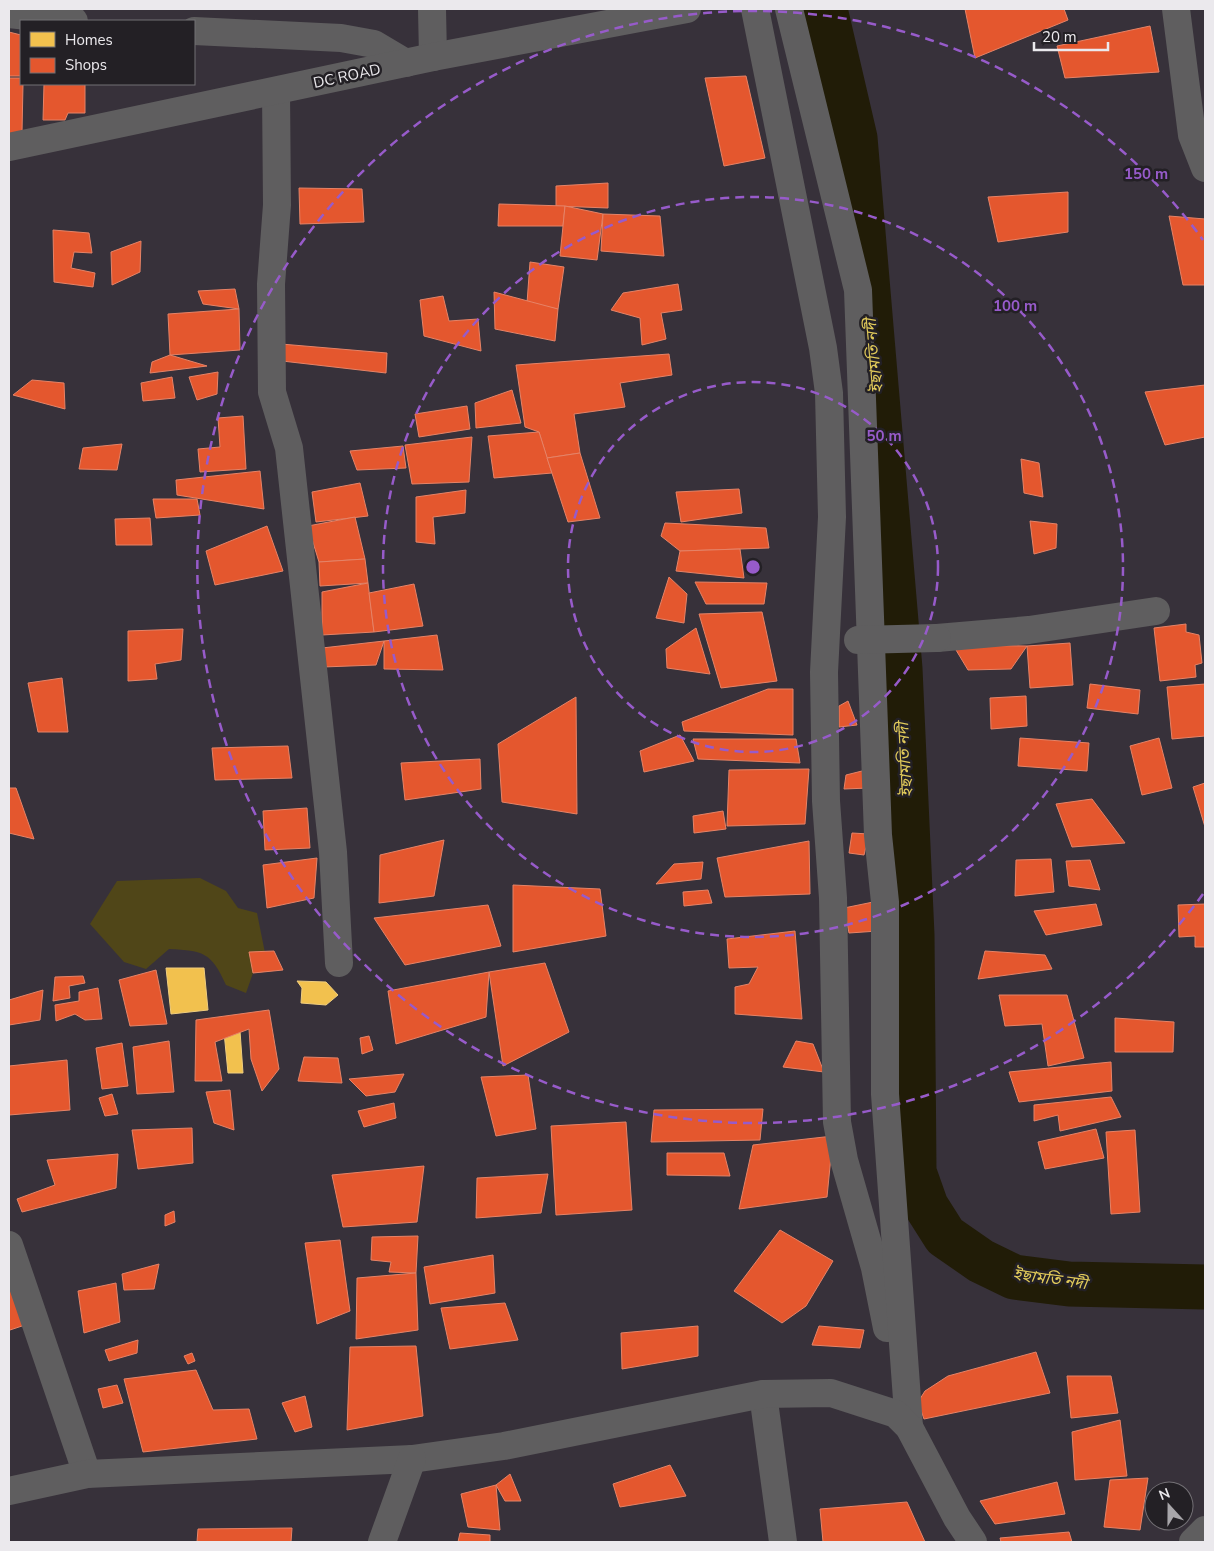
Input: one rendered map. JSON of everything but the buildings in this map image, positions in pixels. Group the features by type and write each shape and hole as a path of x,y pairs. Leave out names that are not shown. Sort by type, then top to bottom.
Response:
{"street":[{"path":"432,9 433,57"},
{"name":"DC ROAD","path":"9,147 433,57 687,9"},
{"path":"755,9 823,348 829,394 832,517 824,672 826,801 833,898 837,1122 844,1160 875,1268 902,1420 957,1518 973,1542"},
{"path":"789,9 858,290 878,835 885,902 885,1094 902,1420"},
{"path":"1176,9 1192,135 1205,168"},
{"path":"9,14 65,20"},
{"path":"195,31 341,38 374,44 406,63"},
{"path":"276,91 277,205 272,284 272,392 289,448 333,852 339,963"},
{"path":"826,641 937,638 1029,630 1156,611"},
{"path":"9,1245 88,1474"},
{"path":"9,1491 88,1474 412,1459 504,1446 764,1394 831,1393 902,1420"},
{"path":"764,1394 783,1542"},
{"path":"382,1542 412,1459"},
{"path":"1193,1542 1205,1530"}],"shaded area":[{"path":"9,9 1205,9 1205,1542 9,1542"},
{"path":"200,878 226,891 238,908 257,913 267,963 253,973 246,993 226,985 211,960 205,955 191,951 169,949 146,969 124,962 90,924 117,881"}],"waterway":[{"name":"ইছামতি নদী","path":"825,9 855,138 900,669 912,935 914,1172 926,1206 945,1236 981,1261 1014,1277 1069,1284 1205,1287"}]}
